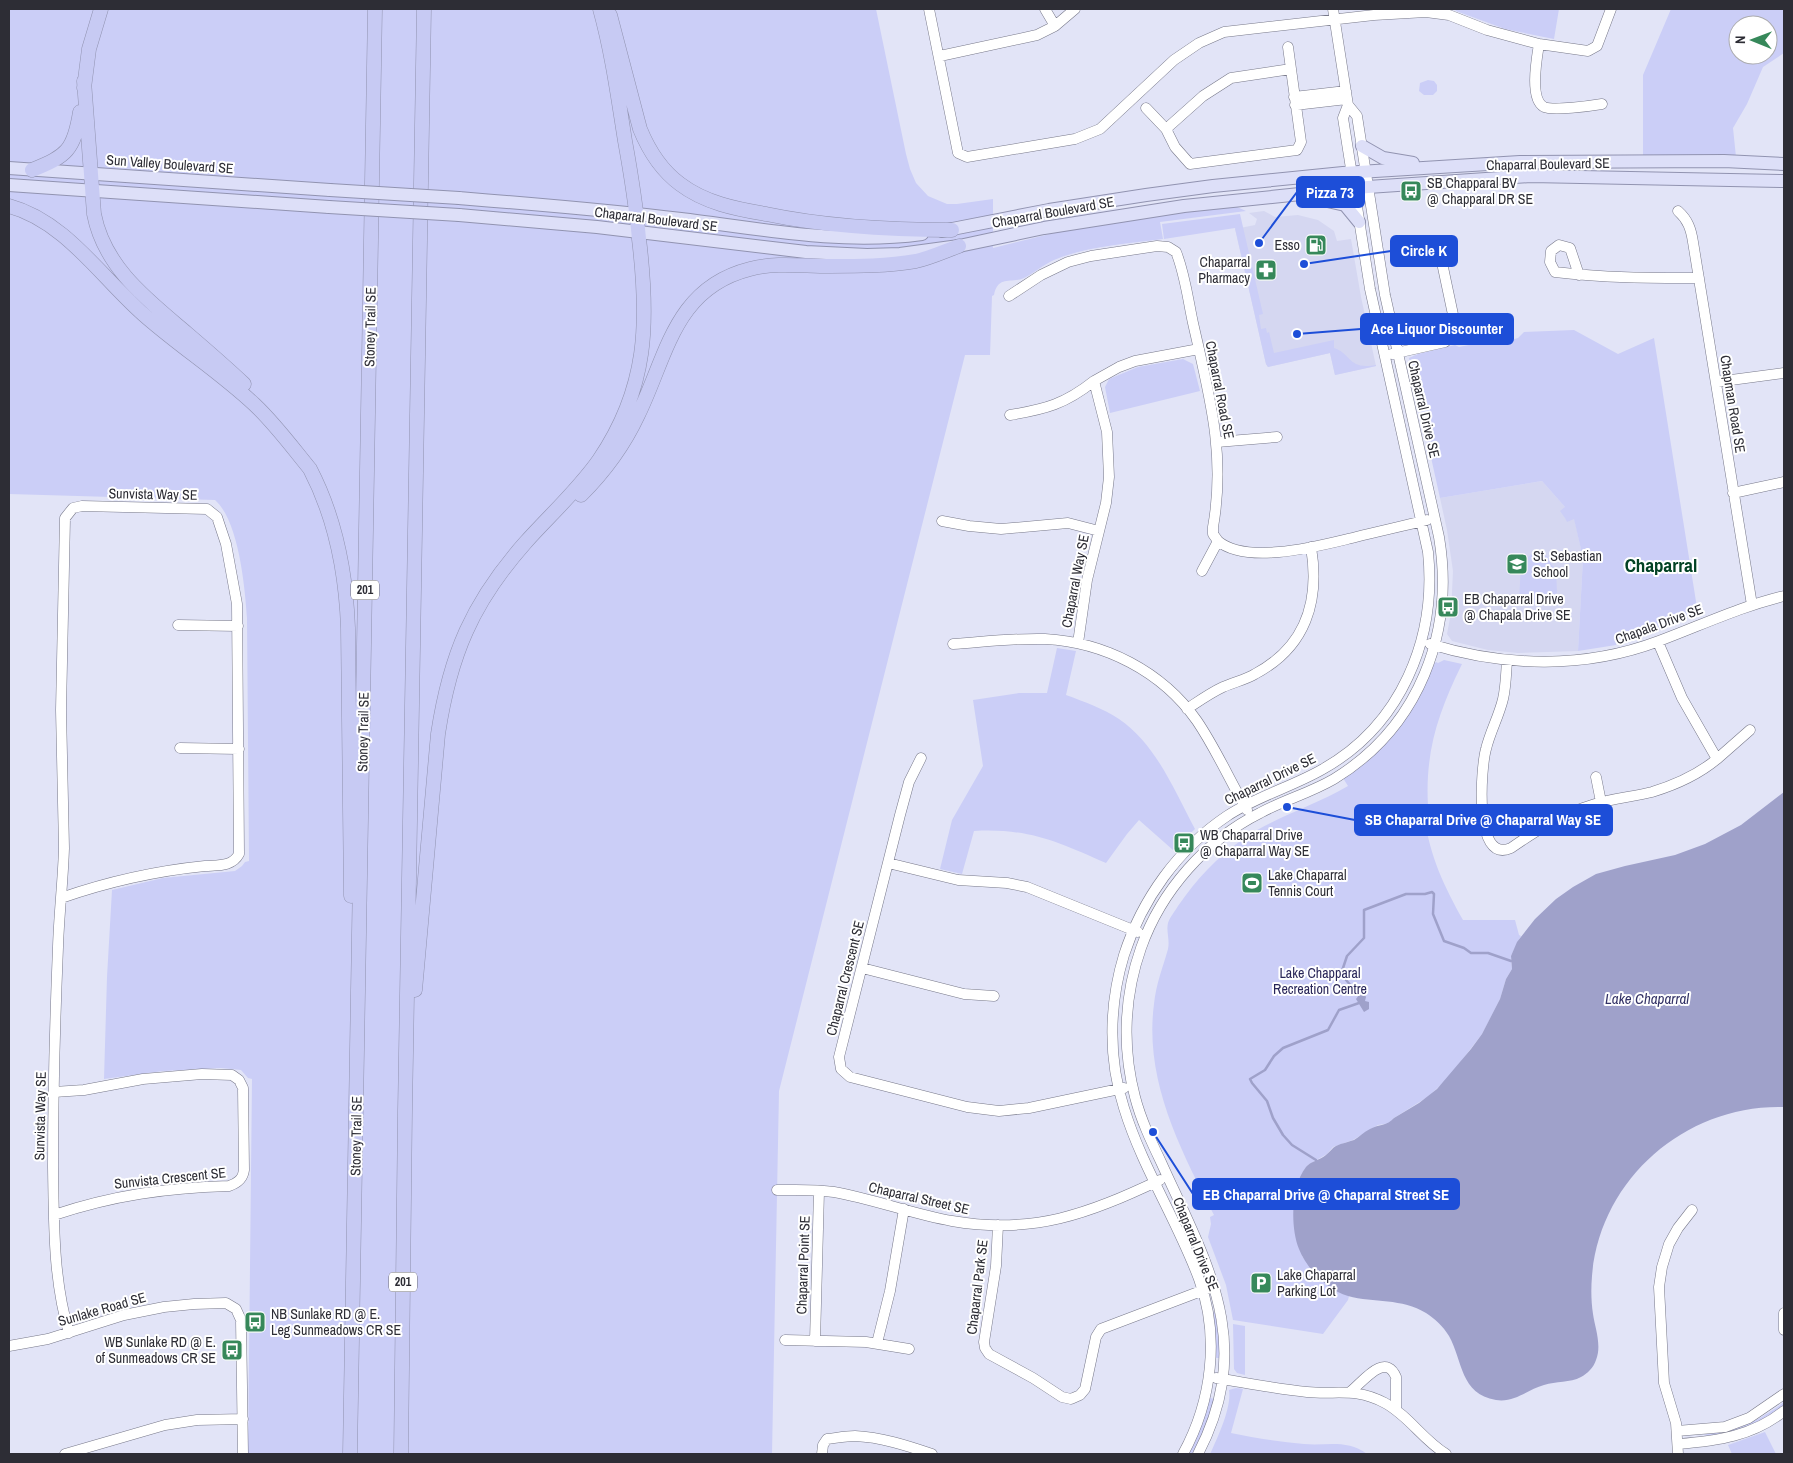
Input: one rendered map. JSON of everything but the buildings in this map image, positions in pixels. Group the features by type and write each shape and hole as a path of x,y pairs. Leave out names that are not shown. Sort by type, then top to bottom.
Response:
{"highway":[{"path":"32,170 56,159 66,152 72,143 78,128 89,48 101,9"},
{"name":"Stoney Trail SE","path":"350,1454 375,9"},
{"name":"201","path":"401,1454 424,9"},
{"path":"405,1110 438,734 450,674 463,637 483,599 497,578 599,460 628,407 638,372 645,328 644,287 639,231 614,73 600,9"},
{"path":"608,9 640,130 647,146 658,163 680,185 699,196 727,206 812,223 886,230 952,230"},
{"path":"84,81 94,214 99,233 107,250 121,273 145,298 225,367 261,401 287,432 310,469 324,500 335,532 342,562 347,600 356,1172"},
{"path":"9,206 40,218 61,234 144,315 255,405 273,423 310,469"},
{"path":"497,578 588,488 615,455 639,415 678,322 693,302 708,288 736,273 761,266 785,264 858,266 897,264 925,258 959,246"}],"main road":[{"path":"1362,146 1388,159 1440,166"},
{"name":"Chaparral Boulevard SE","path":"330,190 459,198 637,214 842,238 902,237 952,230 1049,210 1146,194 1352,172 1549,161 1724,161 1784,164"},
{"name":"Sun Valley Boulevard SE","path":"9,168 330,190"},
{"name":"Chaparral Boulevard SE","path":"92,190 459,215 639,231 832,254 867,255 900,254 959,246 1104,218 1193,205 1368,187 1531,176 1784,181"},
{"path":"9,185 92,190"},
{"path":"1293,194 1342,203 1349,208 1359,222"}],"street":[{"path":"929,9 940,56 958,153 967,157 1075,139 1100,129 1174,60 1199,43 1224,32 1334,14 1442,11 1487,30 1539,44 1588,51 1597,46 1612,9"},
{"path":"1045,9 1055,26"},
{"path":"940,56 1037,35 1055,26 1075,9"},
{"path":"1295,101 1347,99 1334,14"},
{"path":"1539,44 1535,86 1537,97 1542,106 1558,108 1602,104"},
{"path":"1146,108 1166,129 1175,147 1190,164 1297,150 1301,142 1288,46"},
{"path":"1166,129 1203,96 1231,78 1291,69"},
{"name":"Chaparral Drive SE","path":"1198,1454 1212,1422 1223,1379 1224,1333 1215,1286 1143,1122 1132,1086 1127,1051 1127,1013 1132,982 1146,935 1168,896 1192,864 1220,839 1252,817 1334,779 1359,761 1394,725 1422,681 1435,646 1441,616 1444,586 1443,563 1435,518 1397,353 1382,277 1357,116 1347,99"},
{"name":"Chaparral Drive SE","path":"1183,1454 1200,1417 1209,1377 1210,1336 1208,1315 1194,1268 1131,1128 1119,1089 1113,1050 1114,1005 1122,962 1133,930 1157,887 1181,856 1213,826 1244,805 1326,767 1363,739 1387,712 1401,692 1409,676 1422,642 1428,610 1430,587 1428,552 1371,295 1343,118 1347,99"},
{"name":"Chapman Road SE","path":"1678,211 1690,227 1752,605"},
{"name":"Chaparral Road SE","path":"1009,296 1048,270 1074,260 1157,246 1170,248 1176,252 1209,395 1217,442 1218,486 1213,534 1218,541"},
{"path":"1384,356 1445,342 1453,334 1455,324 1441,258"},
{"path":"1579,275 1699,278"},
{"path":"1010,415 1060,403 1112,371 1135,361 1199,350"},
{"path":"1716,382 1784,373"},
{"name":"Chaparral Way SE","path":"1094,382 1106,432 1109,463 1106,503 1087,580 1078,643 1110,653 1134,664 1165,686 1187,709 1207,736 1252,817"},
{"path":"1217,442 1277,437"},
{"path":"1733,493 1784,482"},
{"name":"Sunvista Way SE","path":"61,898 99,886 145,875 228,864 233,862 240,850 238,626 231,564 219,522 211,511 201,509 82,506 73,508 67,514 65,522 61,710 64,848 61,898 56,992 54,1214 57,1283 69,1333"},
{"path":"1202,571 1218,541 1228,547 1237,549 1265,552 1294,551 1435,518"},
{"path":"942,521 1001,529 1068,523 1099,531"},
{"path":"1187,709 1214,692 1249,678 1266,668 1291,646 1306,622 1312,601 1314,580 1311,547"},
{"name":"Chapala Drive SE","path":"1422,642 1467,654 1507,661 1552,662 1617,655 1658,642 1720,616 1784,596"},
{"path":"178,625 238,626"},
{"path":"953,644 1033,639 1078,643"},
{"path":"1658,642 1682,698 1717,759"},
{"path":"1507,661 1503,697 1487,744 1482,771 1482,809 1488,837 1490,842 1498,849 1509,849 1553,821 1578,810 1601,802 1662,788 1701,771 1750,730"},
{"path":"180,748 239,749"},
{"name":"Chaparral Crescent SE","path":"921,758 910,782 888,863 839,1057 840,1069 846,1075 967,1107 999,1111 1030,1108 1132,1086"},
{"path":"1596,777 1601,802"},
{"path":"888,863 958,880 1001,882 1023,886 1146,935"},
{"path":"862,968 964,994 994,996"},
{"name":"Sunvista Crescent SE","path":"54,1092 84,1090 162,1077 202,1074 232,1075 239,1080 243,1088 244,1170 238,1182 229,1186 158,1190 115,1197 54,1214"},
{"name":"Chaparral Street SE","path":"777,1190 819,1191 843,1194 950,1221 998,1226 1035,1224 1067,1217 1102,1206 1167,1176"},
{"name":"Chaparral Point SE","path":"815,1341 819,1191"},
{"path":"877,1343 889,1296 904,1209"},
{"path":"1692,1210 1678,1228 1669,1244 1659,1287 1664,1383 1677,1431 1678,1449 1729,1438 1757,1429 1784,1410"},
{"name":"Chaparral Park SE","path":"998,1226 996,1266 985,1333 985,1348 991,1356 1023,1372 1065,1398 1077,1397 1085,1389 1096,1337 1100,1329 1215,1286"},
{"name":"Sunlake Road SE","path":"9,1346 69,1333 124,1315 164,1307 221,1302 231,1305 236,1309 241,1320 243,1454"},
{"path":"1784,1313 1784,1330"},
{"path":"784,1340 877,1343 909,1349"},
{"path":"1350,1392 1374,1370 1381,1367 1388,1368 1396,1377 1396,1410"},
{"path":"1209,1377 1306,1392 1350,1392 1373,1398 1396,1410 1427,1440 1446,1454"},
{"path":"1677,1431 1725,1427 1749,1418 1784,1394"},
{"path":"65,1454 165,1425 208,1419 243,1419"},
{"path":"822,1454 823,1445 827,1439 855,1436 913,1447 932,1454"}],"shaded area":[{"path":"1264,211 1275,217 1298,215 1318,220 1334,231 1337,241 1351,239 1376,366 1335,375 1330,353 1268,367 1235,229 1255,225 1257,219 1249,213"},
{"name":"St. Sebastian School","path":"1542,481 1574,517 1583,558 1578,651 1518,653 1488,650 1452,641 1447,634 1451,613 1453,571 1440,498"}],"green space":[{"path":"9,9 876,9 906,154 916,183 928,196 947,204 993,199 993,248 1062,231 1129,220 1235,206 1246,211 1160,222 1163,239 1107,246 1067,255 1046,264 1024,278 1002,282 992,296 990,355 965,355 779,1091 772,1454 248,1454 252,1079 248,1078 241,1070 221,1068 163,1071 104,1079 112,890 163,878 235,871 245,862 249,861 247,618 245,590 239,556 230,523 215,500 9,494"},
{"path":"1455,9 1559,9 1554,39 1505,29"},
{"path":"1671,9 1784,9 1784,53 1778,57 1778,15 1728,15 1728,65 1766,65 1763,67 1747,104 1733,128 1736,157 1643,155 1643,75"},
{"path":"1428,80 1434,81 1437,85 1437,91 1433,95 1424,95 1419,91 1420,83"},
{"path":"1240,214 1263,314 1259,315 1261,329 1266,328 1267,333 1269,332 1274,353 1334,340 1334,348 1355,363 1376,366 1335,375 1330,353 1268,367 1235,228 1164,239 1162,224"},
{"path":"1574,330 1618,354 1654,338 1698,614 1649,635 1627,642 1626,640 1616,643 1616,645 1578,651 1583,558 1574,519 1567,522 1560,511 1565,507 1542,481 1440,498 1409,358 1455,345 1459,347 1494,340 1511,340 1518,338 1524,332"},
{"path":"1183,359 1193,364 1200,391 1110,413 1105,387 1109,379 1138,367"},
{"path":"1537,549 1548,557 1556,569 1557,593 1544,600 1539,600 1539,603 1519,602 1521,563"},
{"path":"1057,648 1076,651 1066,695 1113,715 1144,741 1163,769 1195,829 1173,850 1139,820 1106,863 1057,843 1027,834 974,831 962,874 940,869 952,820 983,766 973,700 1019,693 1047,693"},
{"name":"Lake Chapparal Recreation Centre","path":"1444,660 1462,664 1445,702 1430,757 1428,776 1429,819 1425,818 1427,832 1439,871 1463,920 1515,920 1519,935 1521,936 1511,956 1512,969 1506,979 1500,999 1482,1034 1449,1077 1429,1096 1394,1118 1390,1123 1378,1125 1353,1140 1333,1147 1327,1154 1308,1165 1303,1172 1296,1190 1302,1256 1322,1281 1349,1296 1323,1334 1233,1320 1226,1285 1208,1237 1211,1224 1210,1217 1214,1215 1177,1139 1160,1087 1154,1060 1152,1032 1154,1004 1168,949 1168,923 1192,887 1233,846 1268,824 1348,786 1343,778 1366,761 1396,731 1420,696 1434,664"},
{"path":"1216,1312 1219,1358 1215,1358 1212,1313"},
{"path":"1233,1324 1245,1326 1245,1375 1237,1373 1234,1369"},
{"path":"1243,1389 1231,1433 1295,1443 1352,1446 1367,1454 1210,1454 1226,1414 1229,1390"},
{"path":"1210,1398 1214,1399 1207,1422 1193,1454 1188,1454 1199,1431"},
{"path":"1784,1402 1784,1405 1776,1411 1746,1428 1724,1435 1703,1435 1727,1431 1750,1423"},
{"path":"1765,1432 1776,1454 1732,1454 1728,1445"}],"water":[{"name":"Lake Chaparral","path":"1784,792 1784,1107 1748,1109 1714,1118 1683,1133 1655,1154 1631,1179 1612,1208 1599,1240 1591,1290 1598,1348 1598,1354 1592,1368 1577,1379 1544,1385 1515,1398 1496,1400 1484,1397 1469,1384 1449,1336 1436,1320 1417,1308 1407,1305 1358,1298 1340,1293 1325,1284 1312,1271 1299,1249 1294,1230 1295,1195 1301,1175 1308,1165 1324,1157 1335,1147 1354,1140 1370,1129 1389,1122 1437,1089 1482,1034 1500,999 1506,979 1512,969 1511,956 1517,942 1535,919 1556,899 1596,874 1675,855 1705,844 1741,825"},
{"path":"1364,993 1365,1001 1369,1002 1369,1009 1364,1012 1356,999"}],"waterway":[{"path":"1359,995 1346,980 1342,971 1347,956 1364,938 1364,910 1406,894 1432,892 1434,894 1433,914 1444,941 1464,948 1471,953 1488,953 1511,961"},
{"path":"1316,1160 1292,1145 1283,1135 1273,1118 1267,1101 1250,1079 1265,1070 1274,1056 1283,1048 1328,1030 1339,1010 1359,1003"}],"place":[{"name":"SB Chapparal BV @ Chapparal DR SE","path":"1411,191"},
{"name":"Pizza 73","path":"1259,243"},
{"name":"Esso","path":"1316,245"},
{"name":"Circle K","path":"1304,264"},
{"name":"Chaparral Pharmacy","path":"1266,270"},
{"name":"Ace Liquor Discounter","path":"1297,334"},
{"name":"St. Sebastian School","path":"1517,564"},
{"name":"EB Chaparral Drive @ Chapala Drive SE","path":"1448,607"},
{"name":"SB Chaparral Drive @ Chaparral Way SE","path":"1287,807"},
{"name":"WB Chaparral Drive @ Chaparral Way SE","path":"1184,843"},
{"name":"Lake Chaparral Tennis Court","path":"1252,883"},
{"name":"EB Chaparral Drive @ Chaparral Street SE","path":"1153,1132"},
{"name":"Lake Chaparral Parking Lot","path":"1261,1283"},
{"name":"NB Sunlake RD @ E. Leg Sunmeadows CR SE","path":"255,1322"},
{"name":"WB Sunlake RD @ E. of Sunmeadows CR SE","path":"232,1350"}],"district":[{"name":"Chaparral","path":"1661,565"}]}
